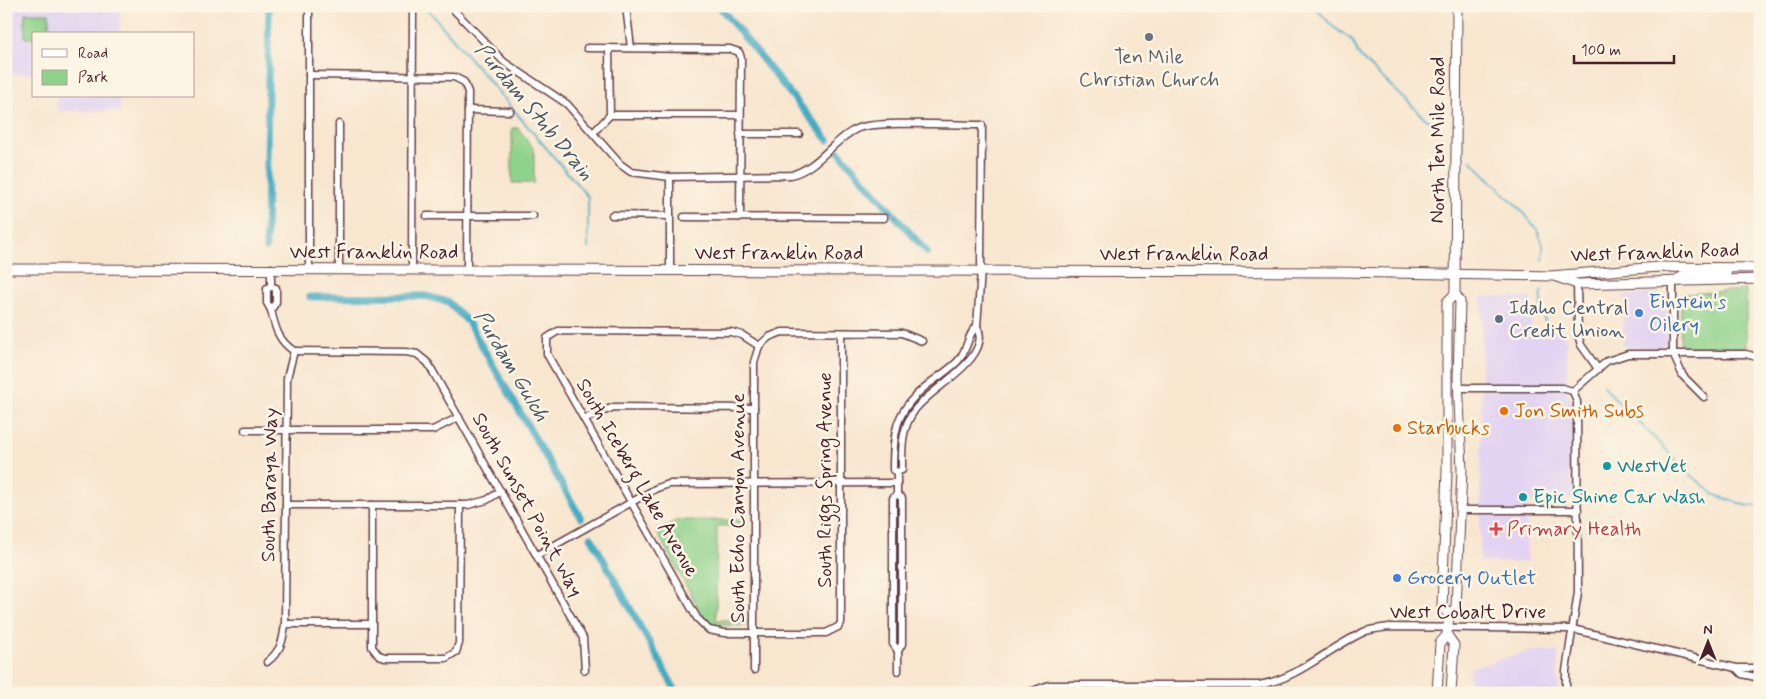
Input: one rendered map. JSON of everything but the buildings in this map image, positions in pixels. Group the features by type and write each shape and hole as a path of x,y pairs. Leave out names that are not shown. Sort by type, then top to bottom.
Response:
{"main road":[{"name":"North Ten Mile Road","path":"1454,294 1457,6"},
{"name":"West Franklin Road","path":"6,269 272,268 981,271 1551,276 1658,267 1760,268"},
{"path":"1673,282 1687,274 1719,274 1741,268"},
{"name":"West Franklin Road","path":"1551,276 1577,284 1760,279"},
{"path":"1437,693 1440,643 1447,631 1449,615 1456,608 1461,510 1460,302 1454,294 1447,302 1447,478 1442,607 1449,615"},
{"path":"1447,631 1454,644 1451,693"}],"street":[{"path":"309,6 309,269"},
{"path":"412,270 413,6"},
{"path":"450,6 504,62 567,104 620,164 631,172 670,177 791,175 800,173 858,127 880,124 982,125 981,271 977,326 980,332 978,343 974,354 963,368 921,400 906,424 902,446 902,470 897,472 897,494 894,498 893,644 898,651 898,671"},
{"path":"626,6 631,48"},
{"path":"587,48 730,49 738,52 741,58 740,217"},
{"path":"593,133 610,115 609,48"},
{"path":"310,75 454,77 464,82 468,92 467,270"},
{"path":"468,110 510,110"},
{"path":"610,115 740,115"},
{"path":"338,124 339,269"},
{"path":"740,134 799,134"},
{"path":"670,177 670,270"},
{"path":"612,215 670,216"},
{"path":"427,216 533,216"},
{"path":"684,217 884,218"},
{"path":"272,268 271,287 267,288 267,303 271,310 276,331 287,346 294,350"},
{"path":"1673,282 1673,354 1677,367 1683,376 1704,397"},
{"path":"1577,284 1578,334 1581,344 1598,370"},
{"name":"South Iceberg Lake Avenue","path":"754,633 724,633 709,630 697,618 547,354 547,338 558,331 731,332 742,335 758,346"},
{"path":"758,346 769,337 782,332 902,333 922,341"},
{"name":"South Riggs Spring Avenue","path":"754,633 826,633 838,627 842,618 842,333"},
{"name":"South Echo Canyon Avenue","path":"754,670 754,362 758,346"},
{"name":"South Sunset Point Way","path":"294,350 406,352 417,354 425,361 459,417 583,638 585,670"},
{"name":"South Baraya Way","path":"267,662 277,654 283,643 285,624 287,378 294,350"},
{"path":"1573,391 1607,361 1628,354 1746,354 1760,358"},
{"path":"1459,388 1562,388 1573,391"},
{"path":"1566,693 1566,671 1578,592 1578,402 1573,391"},
{"path":"584,419 614,407 754,408"},
{"path":"245,430 433,430 459,417"},
{"path":"537,555 631,502 669,484 754,482 897,483"},
{"path":"286,505 477,504 501,491"},
{"path":"372,505 371,643 375,651 385,658 446,658 456,652 459,643 460,505"},
{"path":"1461,510 1578,510"},
{"path":"285,624 371,624"},
{"name":"West Cobalt Drive","path":"1030,692 1049,685 1259,684 1275,682 1290,676 1339,645 1368,631 1389,627 1447,631 1572,629 1736,668 1760,668"},
{"name":"West Cobalt Drive","path":"1736,668 1742,674 1760,678"}],"shaded area":[{"path":"6,6 120,6 120,32 32,32 32,74 6,74"},
{"path":"57,98 120,98 120,111 57,111"},
{"path":"1661,294 1667,297 1667,342 1662,347 1623,347 1624,295"},
{"path":"1482,296 1531,298 1531,329 1542,332 1566,331 1568,395 1573,402 1573,499 1563,502 1527,503 1527,562 1480,562"},
{"path":"1530,651 1558,651 1558,693 1469,693 1470,668"}],"green space":[{"path":"25,13 49,13 49,32 32,32 32,38 25,38"},
{"path":"512,128 518,128 534,149 534,183 512,183"},
{"path":"1746,290 1746,348 1680,349 1681,294"},
{"path":"677,520 747,520 747,526 717,526 716,620 747,620 745,626 715,625 703,616 656,531"}],"waterway":[{"name":"Purdam Gulch","path":"266,248 269,6"},
{"name":"Purdam Stub Drain","path":"425,6 588,197 588,249"},
{"path":"719,6 828,140"},
{"path":"1314,6 1332,26 1352,40 1360,57 1439,131"},
{"path":"839,152 927,252"},
{"path":"1470,160 1524,213 1538,231 1543,245 1543,260"},
{"path":"1542,291 1541,309 1546,324"},
{"name":"Purdam Gulch","path":"310,297 426,296 448,302 468,322 581,518"},
{"path":"1603,386 1691,475 1715,495 1748,506 1760,506"},
{"name":"Purdam Gulch","path":"591,537 677,693"}],"place":[{"name":"Ten Mile Christian Church","path":"1149,37"},
{"name":"Einstein's Oilery","path":"1639,313"},
{"name":"Idaho Central Credit Union","path":"1499,319"},
{"name":"Jon Smith Subs","path":"1504,411"},
{"name":"Starbucks","path":"1397,428"},
{"name":"WestVet","path":"1607,466"},
{"name":"Epic Shine Car Wash","path":"1523,497"},
{"name":"Primary Health","path":"1496,529"},
{"name":"Grocery Outlet","path":"1397,578"}]}
